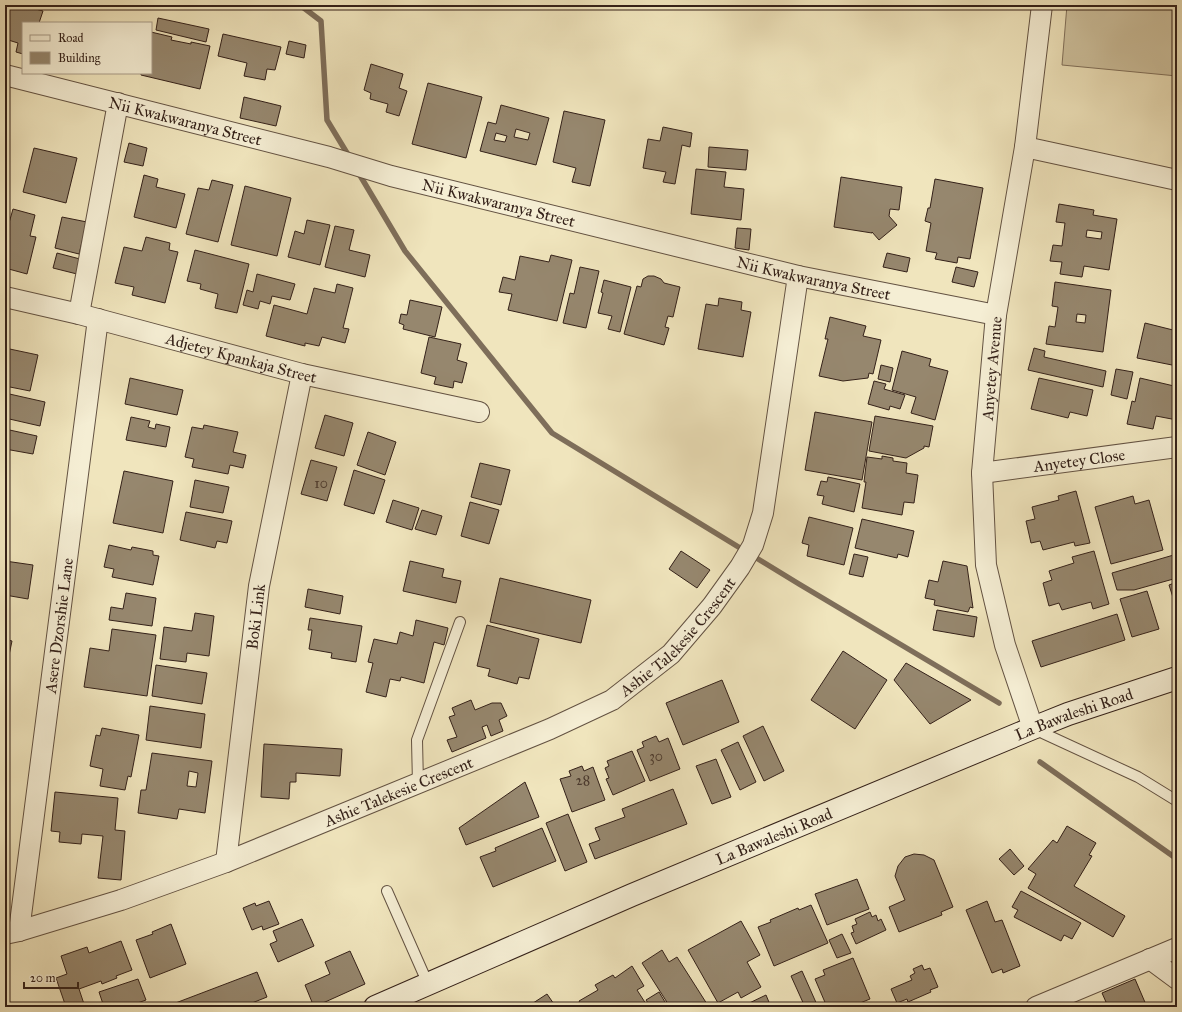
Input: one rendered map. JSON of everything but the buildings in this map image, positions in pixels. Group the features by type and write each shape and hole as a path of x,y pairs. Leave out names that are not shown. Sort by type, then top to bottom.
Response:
{"main road":[{"name":"La Bawaleshi Road","path":"375,1007 639,892 1033,728 1068,714 1177,678"}],"street":[{"name":"Anyetey Avenue","path":"1033,728 1005,645 986,565 982,473 996,315 1025,147 1042,5"},
{"name":"Nii Kwakwaranya Street","path":"5,75 329,157 391,176 798,276 996,315"},
{"path":"79,314 118,103"},
{"path":"1025,147 1177,180"},
{"name":"Ashie Talekesie Crescent","path":"12,933 121,900 226,862 550,729 612,700 670,654 712,606 740,567 753,545 762,513 798,276"},
{"name":"Adjetey Kpankaja Street","path":"5,297 79,314 302,374 479,412"},
{"name":"Asere Dzorshie Lane","path":"12,933 98,319"},
{"name":"Boki Link","path":"226,862 259,586 302,374"},
{"name":"Anyetey Close","path":"982,473 1177,447"},
{"path":"1036,1007 1177,948"},
{"path":"1150,959 1177,979"}],"lane":[{"path":"418,784 417,740 460,622"},
{"path":"1033,728 1138,777 1177,801"},
{"path":"387,891 428,984"}],"shaded area":[{"path":"1067,5 1177,5 1177,76 1062,65"}],"waterway":[{"path":"300,5 321,21 327,120 350,158"},
{"path":"358,172 405,251 552,433 799,584 999,703"},
{"path":"1040,762 1177,859"}]}
